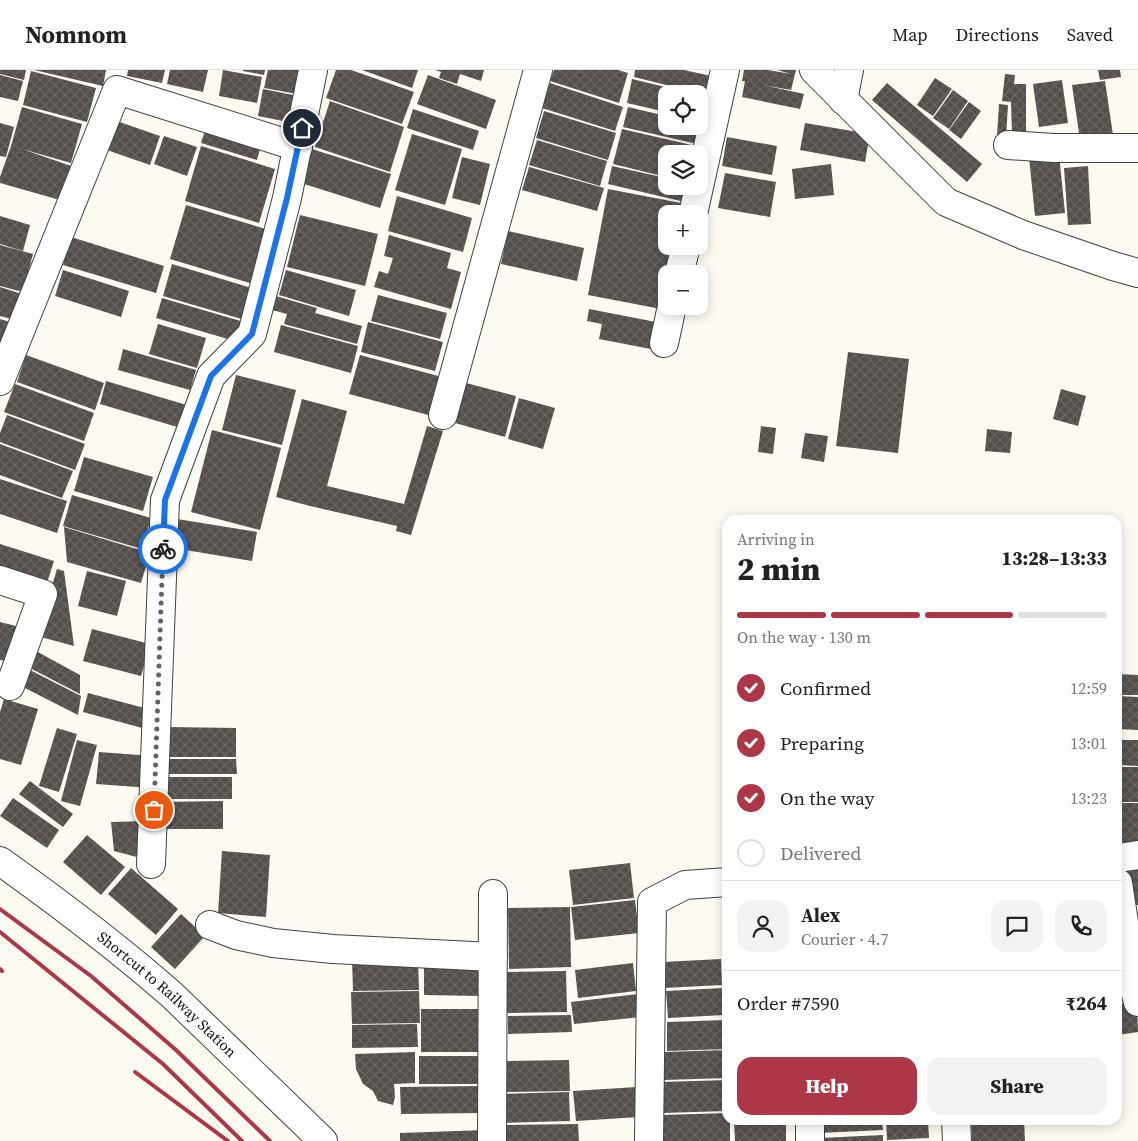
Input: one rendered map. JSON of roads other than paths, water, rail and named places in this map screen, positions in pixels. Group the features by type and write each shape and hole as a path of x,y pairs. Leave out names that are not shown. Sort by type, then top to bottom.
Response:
{"street":[{"path":"151,864 165,500 211,376 252,334 287,198 313,70"},
{"path":"443,415 538,70"},
{"path":"695,205 725,70"},
{"path":"814,70 946,202 1023,235 1138,273"},
{"path":"843,100 849,70"},
{"path":"0,381 116,90 298,147"},
{"path":"1008,145 1054,148 1138,148"},
{"path":"664,343 670,315"},
{"path":"0,580 44,594 10,686"},
{"path":"1122,857 1138,855"},
{"name":"Shortcut to Railway Station","path":"0,861 46,894 147,973 323,1141"},
{"path":"649,1141 652,902 685,885 722,882"},
{"path":"492,1141 493,894"},
{"path":"1122,909 1133,982 1138,1002"},
{"path":"210,925 236,934 273,943 333,949 493,957"},
{"path":"810,1125 810,1141"},
{"path":"956,1125 957,1141"}],"railway":[{"path":"0,909 91,976 176,1050 270,1141"},
{"path":"0,932 163,1064 242,1141"},
{"path":"135,1072 228,1141"}]}
